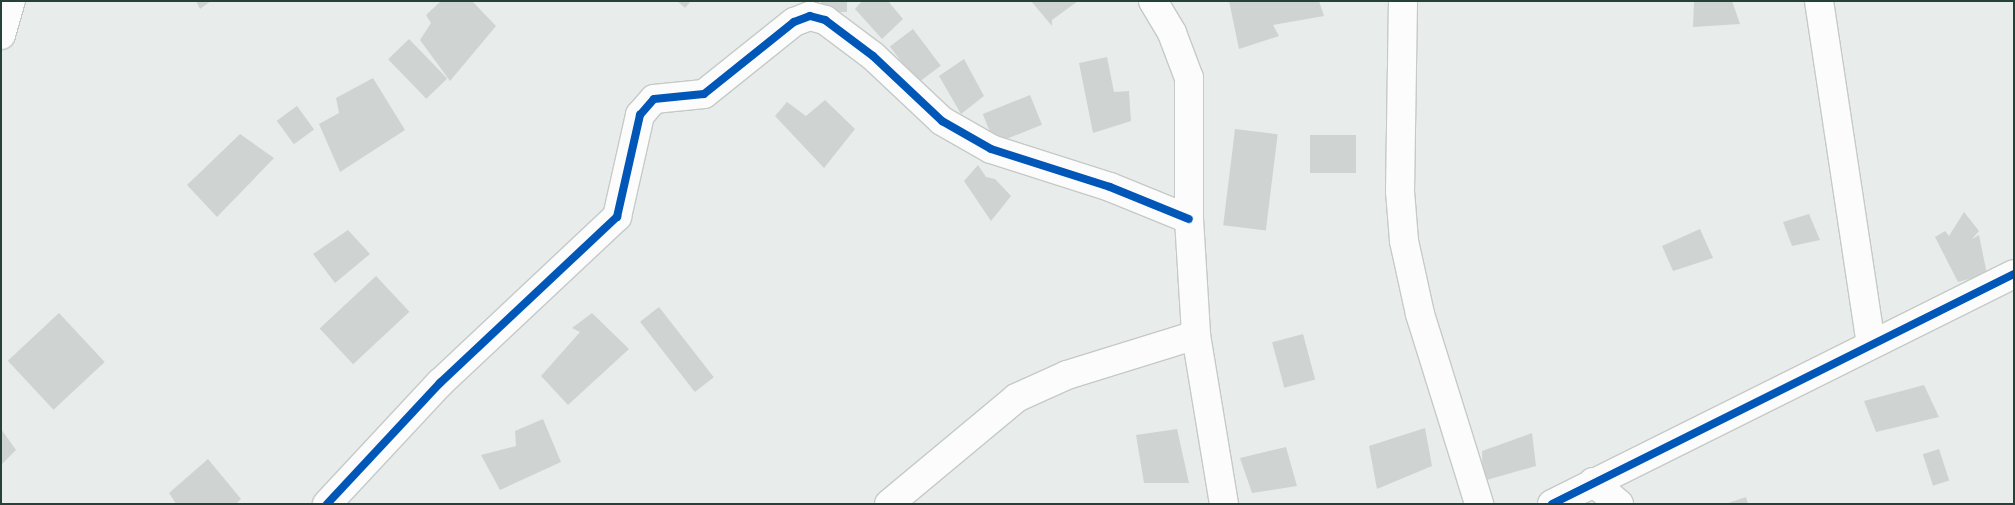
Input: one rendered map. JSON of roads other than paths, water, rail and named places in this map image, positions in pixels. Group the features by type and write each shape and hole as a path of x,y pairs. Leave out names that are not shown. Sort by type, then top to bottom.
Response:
{"street":[{"path":"1,35 11,1"},
{"path":"1153,1 1172,33 1189,78 1189,219 1196,336 1224,504"},
{"path":"1403,1 1400,191 1404,241 1420,314 1479,504"},
{"path":"1819,1 1870,343"},
{"path":"327,504 440,383 617,217 640,116 654,99 704,94 794,22 810,16 825,20 873,56 942,121 991,150 1110,186 1189,219"},
{"path":"1552,504 1870,343 2014,274"},
{"path":"889,504 1016,398 1066,374 1196,336"},
{"path":"1594,482 1619,504"}]}
